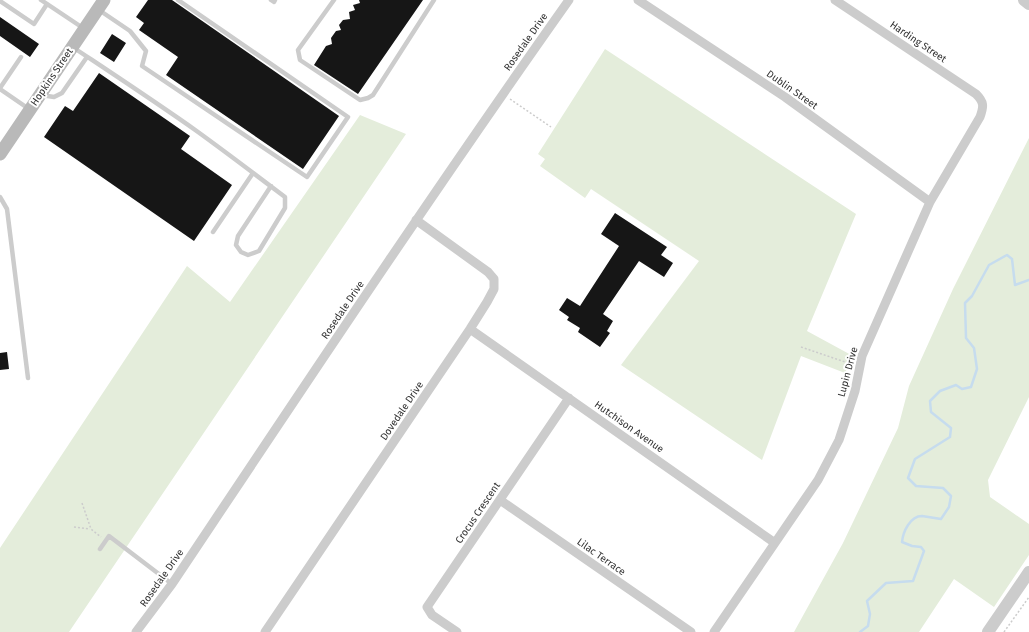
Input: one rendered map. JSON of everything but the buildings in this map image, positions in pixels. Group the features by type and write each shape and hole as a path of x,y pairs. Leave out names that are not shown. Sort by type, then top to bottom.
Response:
{"main road":[{"name":"Hopkins Street","path":"0,154 101,5"}],"street":[{"name":"Rosedale Drive","path":"136,632 172,584 416,220 569,0"},
{"name":"Dublin Street","path":"638,0 785,97 930,202"},
{"name":"Harding Street","path":"835,0 976,94 982,99 983,106"},
{"path":"1024,0 1029,4"},
{"name":"Lupin Drive","path":"714,632 818,480 840,440 855,391 862,356 930,202 980,117 983,106"},
{"name":"Dovedale Drive","path":"265,632 470,330 488,302 494,289 494,279 488,272 416,220"},
{"name":"Hutchison Avenue","path":"470,330 776,543"},
{"name":"Crocus Crescent","path":"457,632 432,615 427,607 569,398"},
{"name":"Lilac Terrace","path":"500,500 691,632"},
{"path":"988,632 1029,572"}],"lane":[{"path":"41,0 84,29"},
{"path":"101,5 130,31 146,51 142,66 307,177 348,117 178,0"},
{"path":"271,0 274,2 275,0"},
{"path":"334,0 298,50 300,60 360,100 368,98 373,94 434,0"},
{"path":"0,1 34,24 47,4"},
{"path":"72,47 198,132 286,197 285,208 259,251 248,255 241,252 236,245 238,236 271,186"},
{"path":"21,57 0,88 30,110"},
{"path":"40,94 54,97 62,93 87,57"},
{"path":"213,232 253,173"},
{"path":"0,197 7,208 28,378"},
{"path":"100,549 109,536 172,584"}],"path":[{"path":"503,94 552,127"},
{"path":"801,347 860,367"},
{"path":"82,503 91,529 105,541"},
{"path":"74,528 91,529"},
{"path":"1004,632 1029,596"}],"green space":[{"path":"605,49 856,214 807,331 853,356 845,373 801,356 762,460 621,365 699,261 591,189 585,198 540,166 545,159 538,154"},
{"path":"360,115 406,134 69,632 0,632 0,548 187,266 230,302"},
{"path":"1029,138 1029,397 988,480 990,497 1029,524 1029,555 994,607 954,579 919,632 794,632 843,543 898,428 909,386 953,289"}],"waterway":[{"path":"860,632 868,626 870,614 867,601 886,583 913,581 924,551 921,547 912,546 902,542 908,525 914,519 922,516 941,519 949,507 951,496 943,488 916,486 908,478 915,459 950,437 951,428 931,412 930,401 940,391 956,385 962,389 971,387 977,369 974,348 966,338 965,303 972,296 989,265 1007,255 1012,259 1015,285 1029,280"}]}
